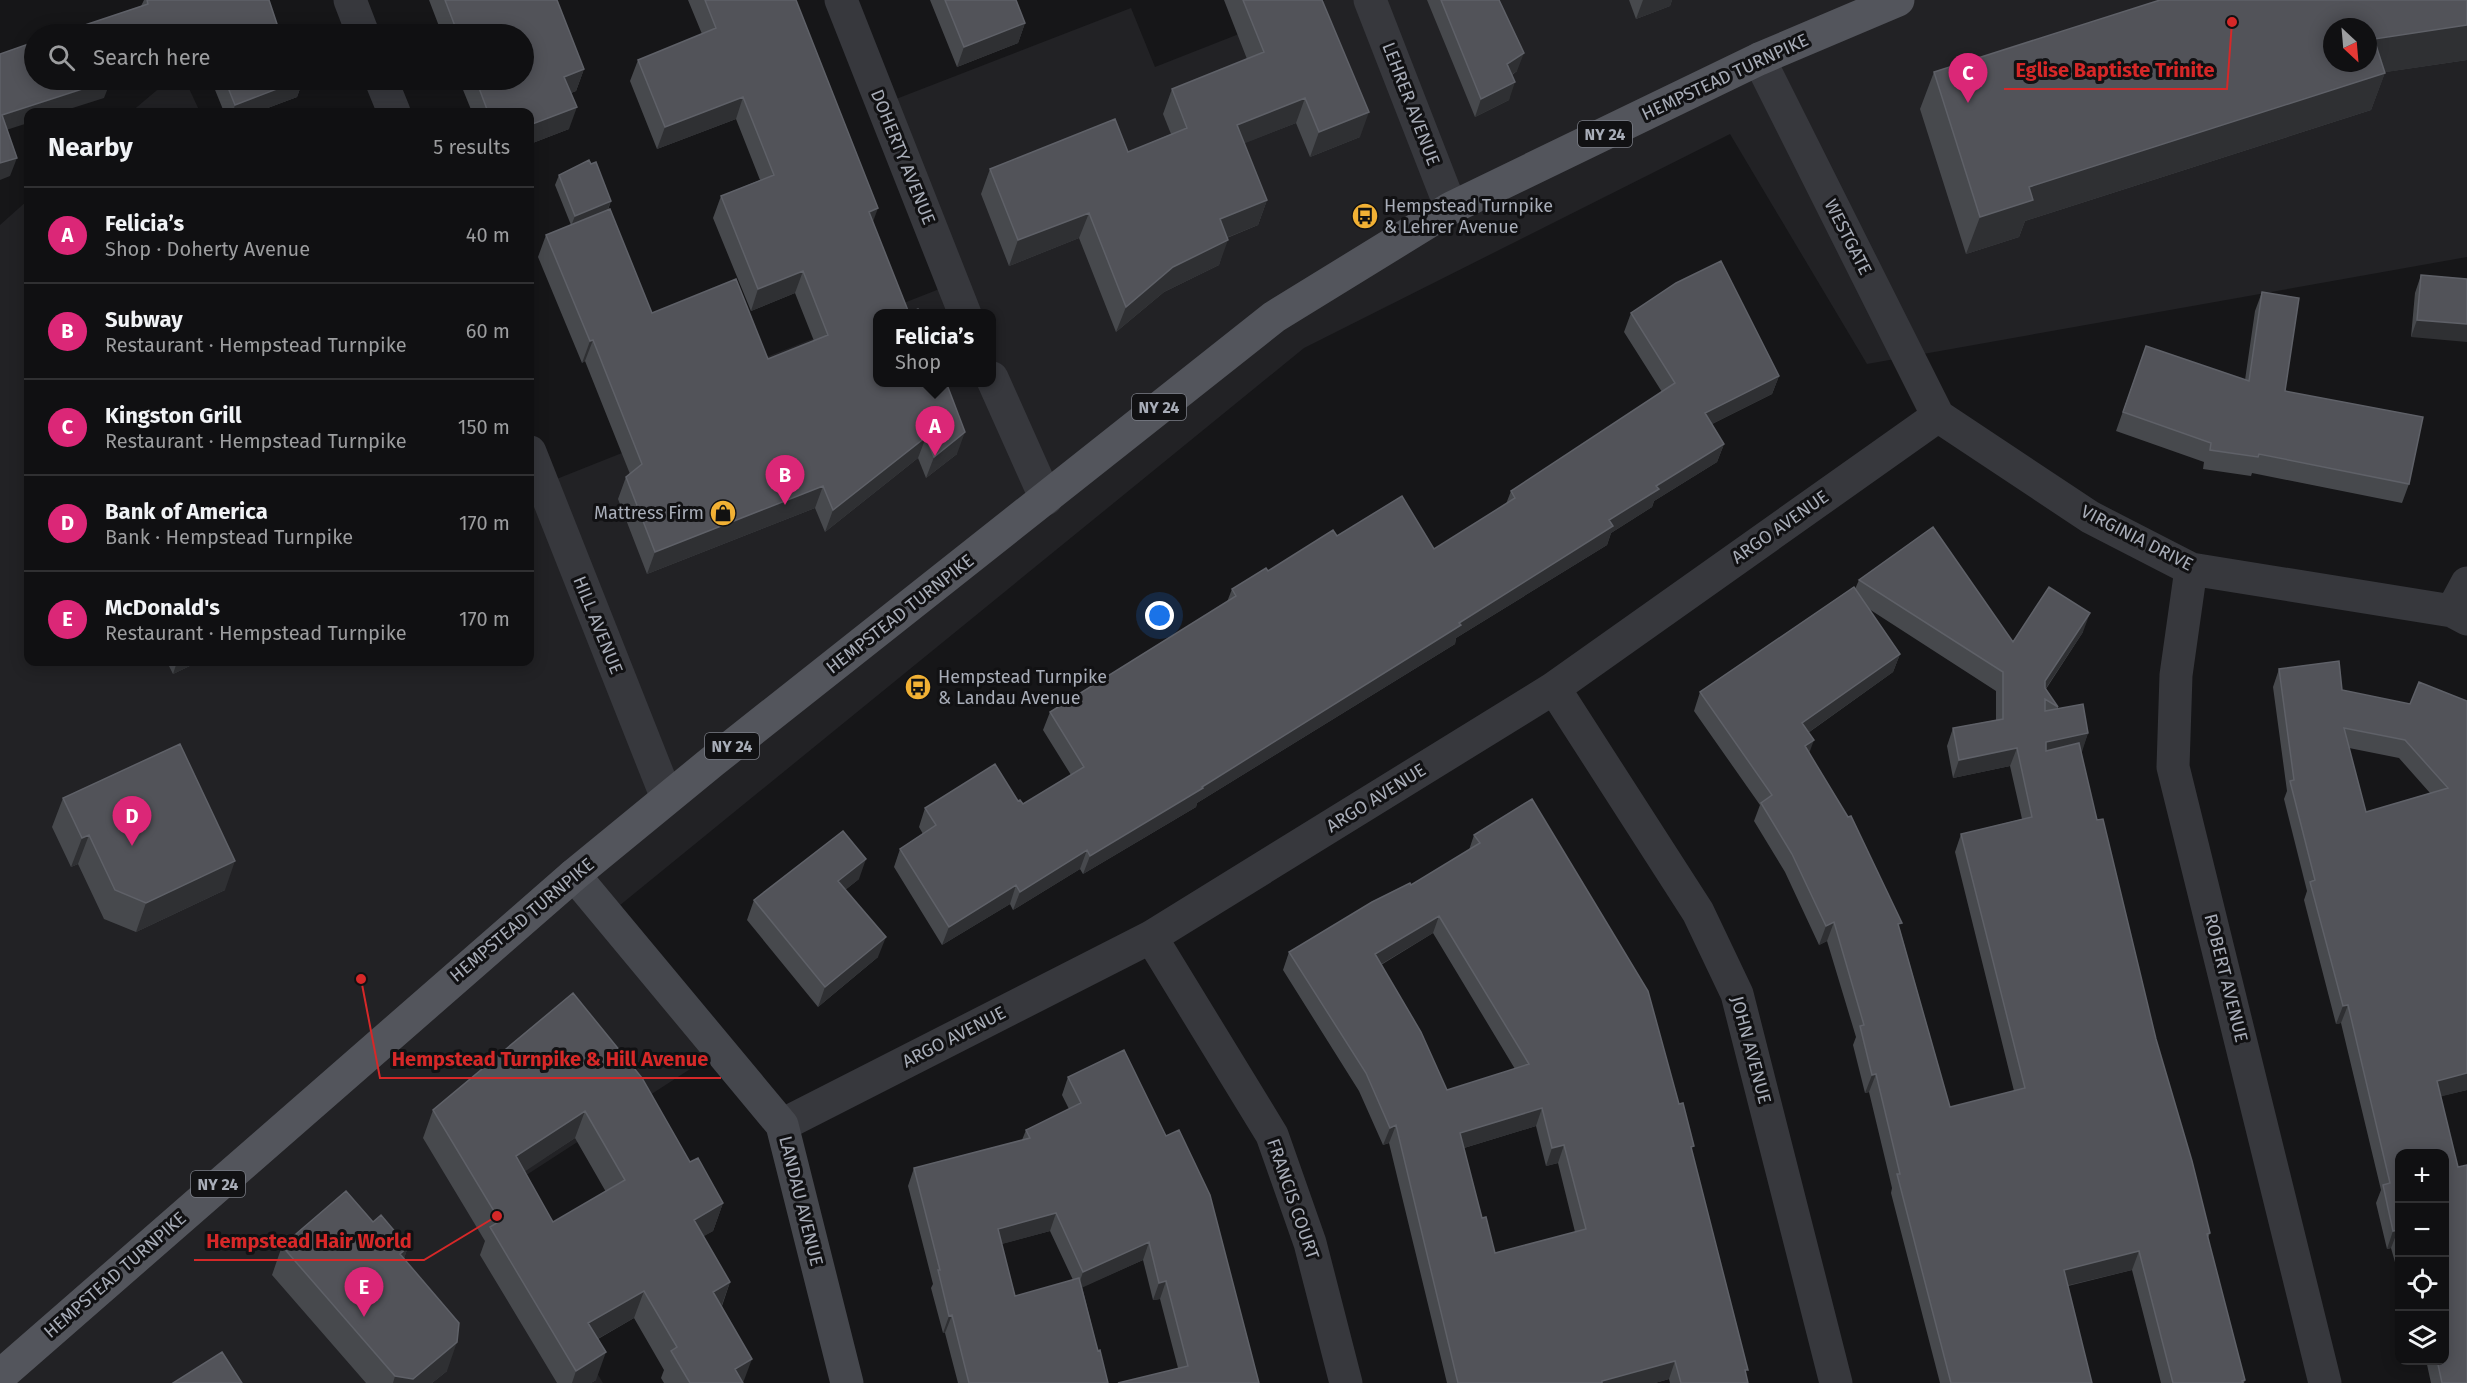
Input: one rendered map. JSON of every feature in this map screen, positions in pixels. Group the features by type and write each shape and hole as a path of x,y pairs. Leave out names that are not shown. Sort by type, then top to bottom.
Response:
{"main road":[{"name":"HEMPSTEAD TURNPIKE","path":"0,1376 574,874 1274,317 1451,208 1759,59 1898,0"}],"street":[{"path":"350,0 359,24"},
{"name":"DOHERTY AVENUE","path":"841,0 963,309"},
{"name":"LEHRER AVENUE","path":"1370,0 1451,208"},
{"name":"WESTGATE","path":"1759,59 1938,416"},
{"path":"385,90 392,108"},
{"path":"996,387 1046,499"},
{"name":"VIRGINIA DRIVE","path":"1938,416 2090,517 2191,569 2462,604"},
{"name":"ARGO AVENUE","path":"782,1125 1151,937 1554,688 1938,416"},
{"name":"HILL AVENUE","path":"534,462 667,798"},
{"name":"ROBERT AVENUE","path":"2191,569 2176,675 2174,767 2325,1383"},
{"name":"JOHN AVENUE","path":"1554,688 1698,912 1737,994 1836,1383"},
{"name":"LANDAU AVENUE","path":"574,874 782,1125 846,1383"},
{"name":"FRANCIS COURT","path":"1151,937 1272,1135 1310,1243 1346,1383"}],"shaded area":[{"path":"1325,0 2467,0 2467,257 1867,364 1730,134 1304,348 603,919 715,1053 514,1183 568,1325 603,1383 0,1383 0,225 24,204 24,666 534,666 534,473 539,486 768,395 756,361 873,315 873,387 996,387 996,309 888,309 947,286 878,106 1131,8 1155,67"},
{"path":"157,90 190,90 198,108 136,108"}],"building":[{"path":"147,0 269,0 277,24 88,24 148,4"},
{"path":"445,0 557,0 584,69 564,77 577,107 534,123 534,108 486,108 480,90 534,90 534,24 454,24"},
{"path":"705,0 796,0 878,208 869,212 907,309 873,309 873,387 948,387 965,432 934,457 926,437 833,510 823,486 655,552 626,477 642,464 593,340 590,341 546,235 610,209 652,313 736,279 768,359 828,335 803,271 758,289 721,196 774,175 743,97 665,127 638,60 716,28"},
{"path":"945,0 1016,0 1025,23 964,47"},
{"path":"1243,0 1322,0 1369,112 1319,132 1305,98 1237,125 1267,200 1220,219 1228,240 1173,267 1126,307 1089,213 1018,240 990,169 1115,119 1128,152 1187,128 1172,89 1264,52"},
{"path":"1441,0 1499,0 1524,53 1507,64 1515,82 1481,99"},
{"path":"2160,0 2467,0 2467,25 2377,39 2377,18 2323,18 2323,72 2377,72 2377,48 2385,73 2029,187 2033,200 1980,217 1934,72"},
{"path":"24,46 24,90 79,90 2,115 17,158 0,163 0,54"},
{"path":"229,90 274,90 235,105"},
{"path":"589,160 591,164 596,162 611,201 575,216 559,175"},
{"path":"1721,261 1779,376 1705,413 1724,444 1656,486 1659,489 1609,520 1613,526 1203,788 1090,856 1087,850 1020,892 1016,885 949,927 900,849 936,825 925,808 995,764 1018,801 1020,800 1023,804 1084,767 1050,712 1236,596 1232,589 1266,568 1268,571 1333,530 1337,536 1402,496 1434,549 1515,498 1511,491 1675,383 1631,313 1676,283"},
{"path":"2421,275 2467,279 2467,324 2417,320"},
{"path":"2262,292 2299,298 2285,391 2423,417 2409,484 2259,454 2258,457 2210,450 2211,443 2123,412 2146,346 2249,381"},
{"path":"1933,527 2013,642 2049,587 2090,613 2045,681 2045,688 2058,707 2045,699 2045,711 2083,704 2088,733 2046,742 2046,751 2079,743 2097,820 2103,819 2156,1039 2192,1161 2210,1233 2207,1234 2245,1380 2242,1381 2243,1383 2173,1383 2139,1251 2064,1270 2092,1383 1951,1383 1897,1174 1900,1174 1876,1074 1872,1075 1860,1026 1864,1025 1834,922 1826,926 1792,854 1761,803 1772,795 1700,692 1854,587 1900,654 1802,723 1814,740 1805,746 1848,817 1851,816 1902,923 1898,924 1950,1107 2025,1088 1961,834 2032,817 2017,748 1959,760 1953,728 2003,719 2003,672 1859,580"},
{"path":"2339,661 2342,690 2410,704 2419,682 2467,701 2467,1073 2437,1081 2458,1167 2467,1165 2467,1383 2442,1383 2438,1365 2449,1365 2449,1149 2395,1149 2395,1231 2393,1231 2383,1185 2390,1183 2348,1005 2343,1006 2310,882 2315,880 2290,781 2294,780 2279,669","holes":["2344,728 2405,740 2448,788 2366,812"]},
{"path":"180,744 235,861 146,903 115,890 89,835 82,838 63,798"},
{"path":"1532,799 1648,991 1679,1104 1683,1103 1694,1146 1691,1147 1748,1370 1745,1370 1748,1383 1681,1383 1675,1361 1602,1381 1602,1383 1458,1383 1396,1125 1390,1128 1366,1073 1289,952 1372,902 1410,883 1411,885 1480,843 1474,835","holes":["1439,916 1529,1064 1447,1090 1421,1032 1375,954","1542,1108 1552,1148 1564,1145 1586,1229 1495,1253 1486,1217 1482,1218 1460,1133"]},
{"path":"843,831 866,859 838,881 886,937 825,987 754,900"},
{"path":"573,993 642,1078 690,1162 698,1158 723,1203 694,1220 730,1282 713,1292 752,1359 735,1369 743,1383 690,1383 671,1351 677,1347 644,1291 588,1323 606,1352 576,1371 490,1227 500,1221 433,1110","holes":["585,1111 625,1180 553,1222 516,1156"]},
{"path":"1124,1050 1166,1136 1179,1130 1210,1195 1259,1383 1118,1383 1188,1366 1166,1281 1159,1283 1149,1242 1083,1272 1056,1213 998,1229 1015,1296 1079,1278 1108,1383 969,1383 952,1315 949,1316 938,1270 940,1270 914,1168 1030,1138 1026,1130 1081,1103 1068,1077"},
{"path":"346,1191 373,1222 381,1215 408,1247 400,1254 459,1323 457,1342 413,1379 395,1376 282,1246"},
{"path":"222,1352 242,1383 173,1383"}],"place":[{"name":"Eglise Baptiste Trinite","path":"2232,22"},
{"name":"Kingston Grill","path":"1968,103"},
{"name":"Hempstead Turnpike & Lehrer Avenue","path":"1365,216"},
{"name":"Felicia’s","path":"935,456"},
{"name":"Subway","path":"785,505"},
{"name":"Mattress Firm","path":"723,513"},
{"name":"Hempstead Turnpike & Landau Avenue","path":"918,687"},
{"name":"Bank of America","path":"132,846"},
{"name":"Hempstead Turnpike & Hill Avenue","path":"361,979"},
{"name":"Hempstead Hair World","path":"497,1216"},
{"name":"McDonald's","path":"364,1317"}]}
